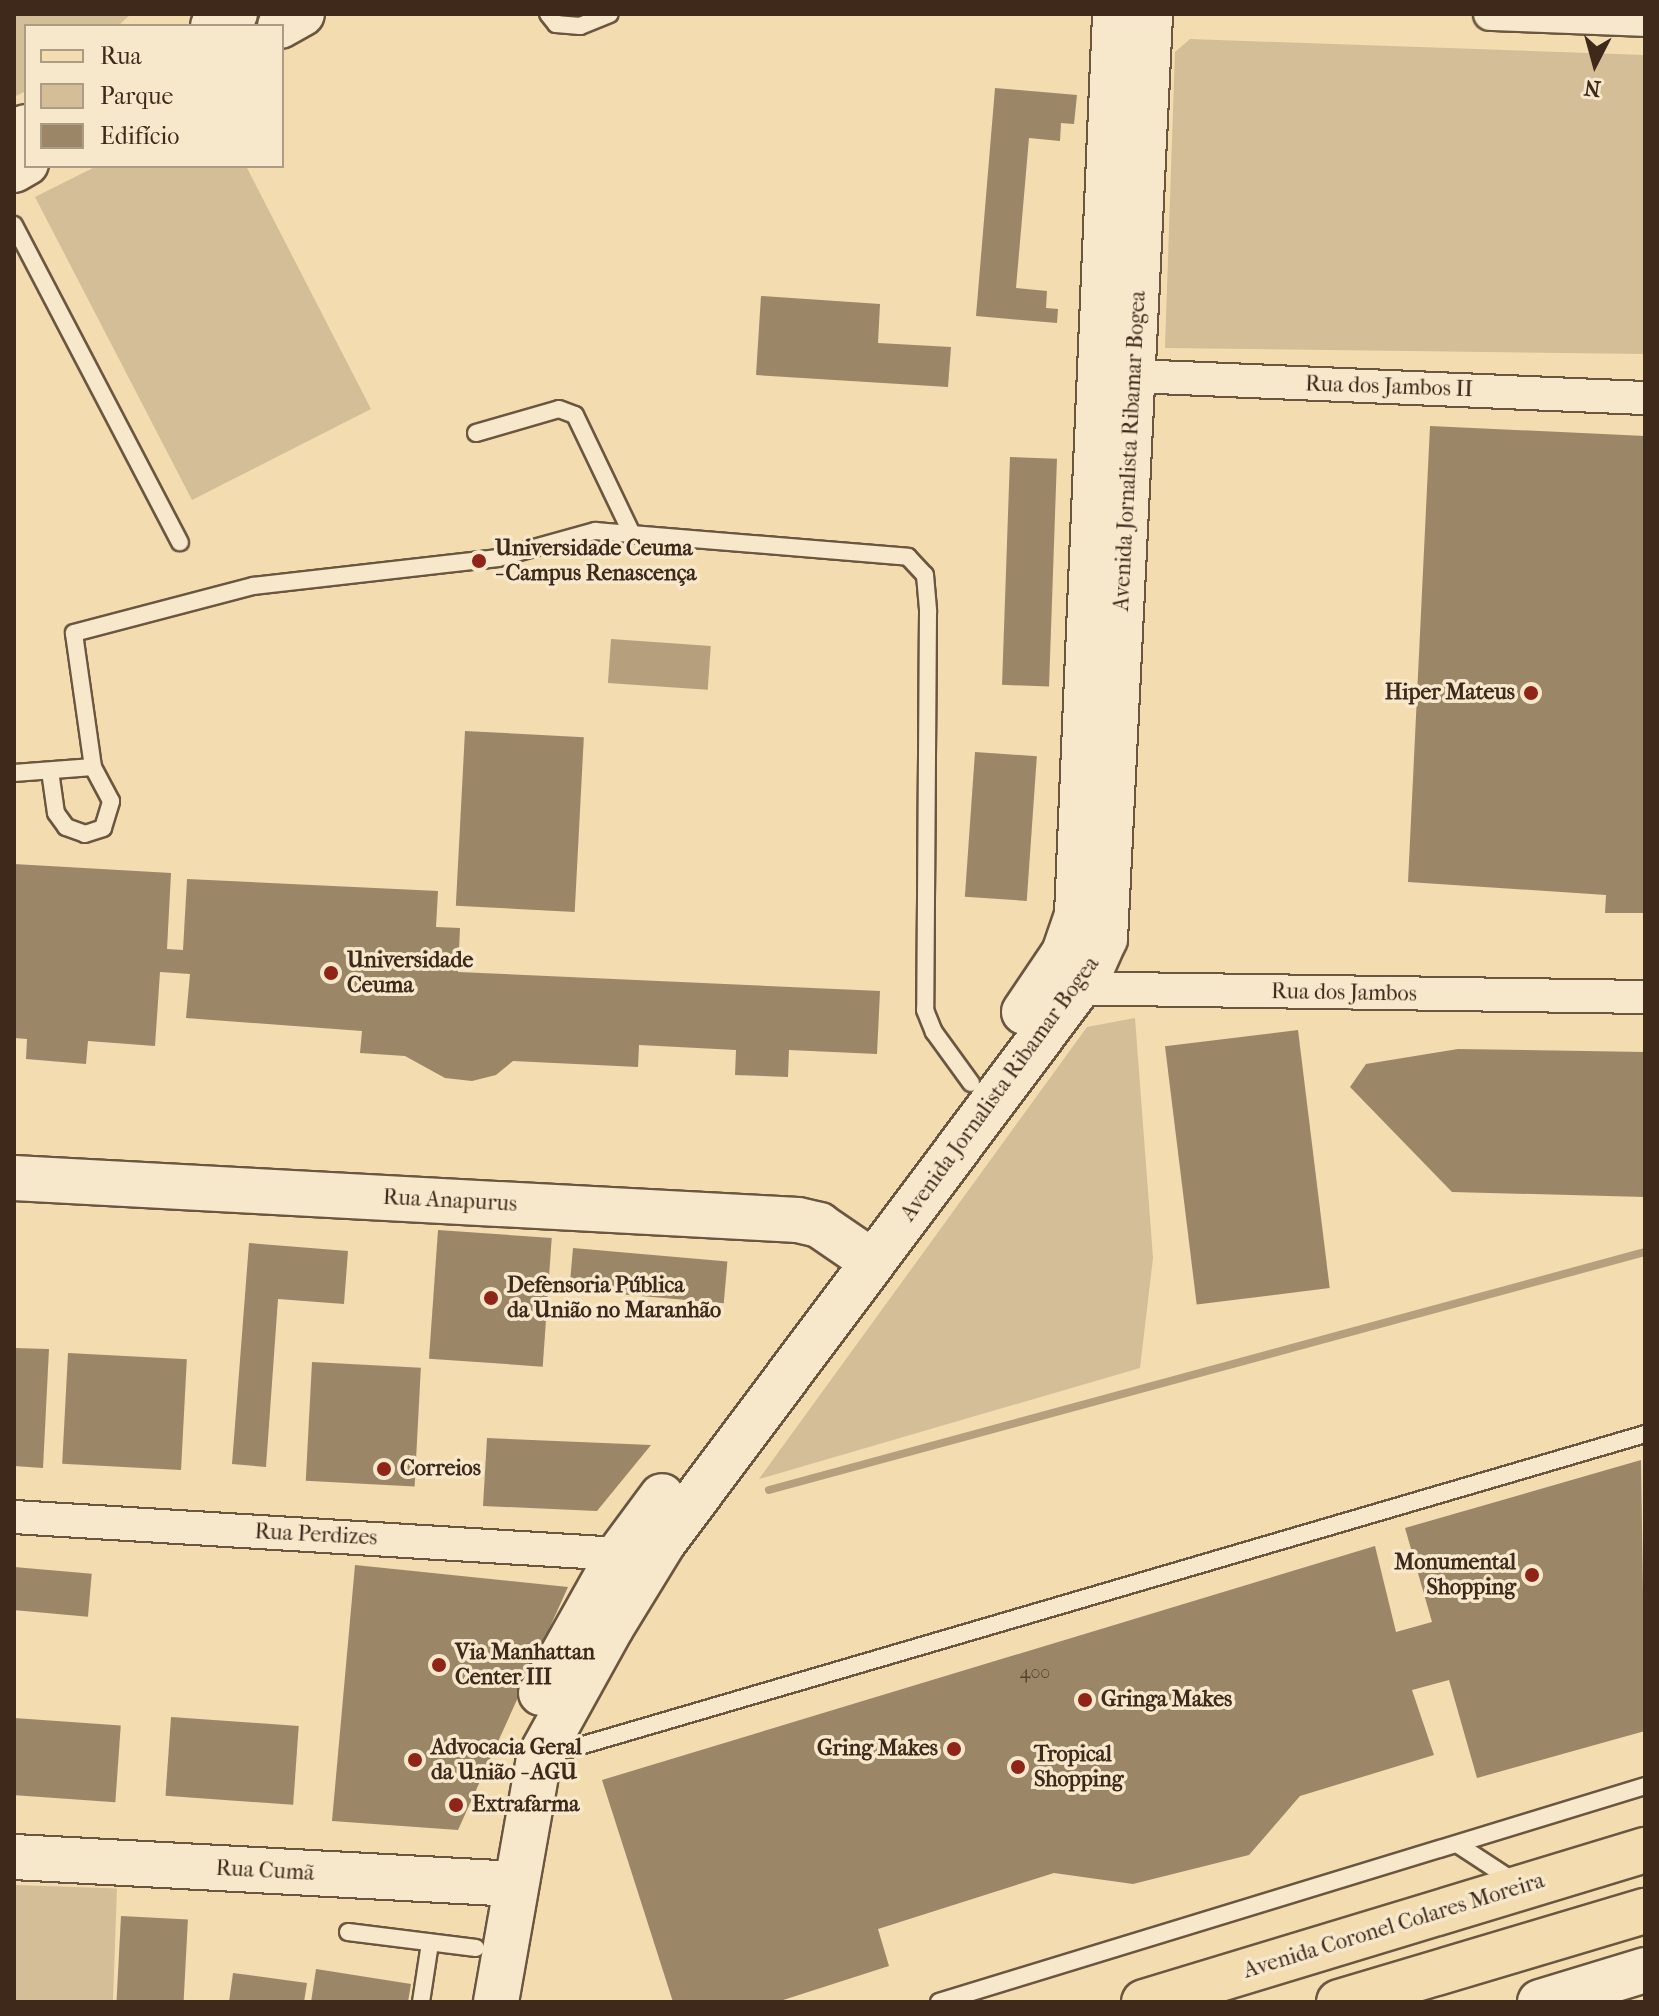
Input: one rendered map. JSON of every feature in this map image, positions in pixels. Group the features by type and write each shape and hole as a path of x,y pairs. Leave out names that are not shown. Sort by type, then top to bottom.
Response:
{"main road":[{"path":"217,24 235,14"},
{"path":"284,24 302,14"},
{"name":"Avenida Jornalista Ribamar Bogea","path":"496,2002 514,1747 619,1554 861,1253 1060,988 1064,953 1077,915 1115,14"},
{"name":"Avenida Jornalista Ribamar Bogea","path":"466,2002 476,1948 502,1884 539,1758 655,1555 861,1253 971,1083 1105,939 1150,14"},
{"name":"Rua Anapurus","path":"14,1178 798,1220 819,1225 861,1253"},
{"name":"Avenida Coronel Colares Moreira","path":"1144,2002 1645,1850"},
{"name":"Rua Cumã","path":"14,1857 502,1884"},
{"path":"1339,2002 1645,1911"},
{"path":"1540,2002 1645,1970"}],"street":[{"path":"1490,14 1645,20"},
{"name":"Rua dos Jambos II","path":"1134,376 1645,398"},
{"name":"Rua dos Jambos","path":"1060,988 1645,997"},
{"name":"Rua Perdizes","path":"14,1517 619,1554"}],"lane":[{"path":"548,14 556,24 580,26 610,14"},
{"path":"14,225 180,542"},
{"path":"476,433 559,409 575,415 631,532"},
{"path":"50,771 60,821 85,834 103,828 111,813 109,794 93,767 74,633 281,580 498,558 579,534 631,532 900,555 921,566 928,612 925,1010 934,1032 971,1083"},
{"path":"14,773 93,767"},
{"path":"539,1758 1645,1434"},
{"path":"939,2002 1645,1786"},
{"path":"1457,1844 1523,1887"},
{"path":"348,1932 476,1948"},
{"path":"421,2002 430,1943"}],"green space":[{"path":"14,14 131,14 120,24 24,24 24,92 14,97"},
{"path":"1190,39 1645,55 1645,354 1165,348 1175,52"},
{"path":"93,168 247,168 371,409 192,500 35,197"},
{"path":"1135,1018 1153,1258 1140,1368 759,1479 1087,1027"},
{"path":"15,1885 117,1889 113,2002 14,2002"}],"shaded area":[{"path":"611,639 711,646 708,690 608,683"}],"building":[{"path":"995,88 1077,95 1074,124 1061,123 1060,141 1029,138 1016,288 1047,291 1046,308 1058,309 1057,323 976,316"},
{"path":"761,296 880,304 878,343 951,347 948,387 756,375"},
{"name":"Hiper Mateus","path":"1430,426 1645,436 1645,913 1605,913 1606,895 1408,882"},
{"path":"1010,457 1057,459 1049,687 1002,685"},
{"path":"465,731 584,737 575,912 456,906"},
{"path":"975,752 1037,756 1027,901 965,897"},
{"name":"Universidade Ceuma","path":"14,864 171,873 167,949 183,950 187,879 438,891 436,927 460,928 458,972 880,991 877,1054 789,1050 788,1077 735,1075 736,1050 639,1045 638,1067 513,1061 496,1075 472,1081 445,1078 405,1056 360,1053 362,1031 186,1018 190,974 160,972 155,1046 88,1041 86,1064 26,1059 27,1039 14,1038"},
{"path":"1298,1030 1330,1288 1197,1304 1165,1046"},
{"path":"1458,1049 1645,1052 1645,1197 1452,1192 1350,1087 1366,1064"},
{"name":"Defensoria Pública da União no Maranhão","path":"438,1230 552,1238 543,1367 429,1359"},
{"path":"249,1243 348,1251 344,1304 278,1299 266,1467 232,1464"},
{"path":"573,1248 727,1262 724,1303 569,1290"},
{"path":"14,1348 49,1349 43,1468 14,1466"},
{"path":"68,1353 187,1359 181,1470 62,1464"},
{"path":"312,1362 421,1368 415,1487 306,1481"},
{"path":"487,1438 651,1445 597,1511 483,1506"},
{"name":"Tropical Shopping","path":"1641,1460 1645,1731 1477,1778 1449,1680 1412,1690 1434,1755 1300,1796 1249,1855 1133,1884 1054,1873 878,1929 889,1966 777,2002 673,2002 602,1780 1375,1546 1396,1632 1432,1622 1405,1528"},
{"name":"Via Manhattan Center III","path":"355,1565 568,1587 458,1830 332,1821"},
{"path":"14,1567 92,1574 88,1617 14,1610"},
{"path":"171,1717 299,1726 293,1805 165,1796"},
{"path":"14,1718 121,1725 115,1802 14,1795"},
{"path":"121,1916 188,1920 184,2002 116,2002"},
{"path":"316,1969 411,1984 408,2002 311,2002"},
{"path":"233,1973 307,1983 304,2002 229,2002"}],"waterway":[{"path":"769,1490 1645,1252"}],"place":[{"name":"Universidade Ceuma - Campus Renascença","path":"479,561"},
{"name":"Hiper Mateus","path":"1531,693"},
{"name":"Universidade Ceuma","path":"331,973"},
{"name":"Defensoria Pública da União no Maranhão","path":"491,1298"},
{"name":"Correios","path":"384,1469"},
{"name":"Monumental Shopping","path":"1532,1575"},
{"name":"Via Manhattan Center III","path":"439,1665"},
{"name":"Gringa Makes","path":"1085,1700"},
{"name":"Gring Makes","path":"954,1749"},
{"name":"Advocacia Geral da União - AGU","path":"415,1760"},
{"name":"Tropical Shopping","path":"1018,1767"},
{"name":"Extrafarma","path":"456,1805"}]}
